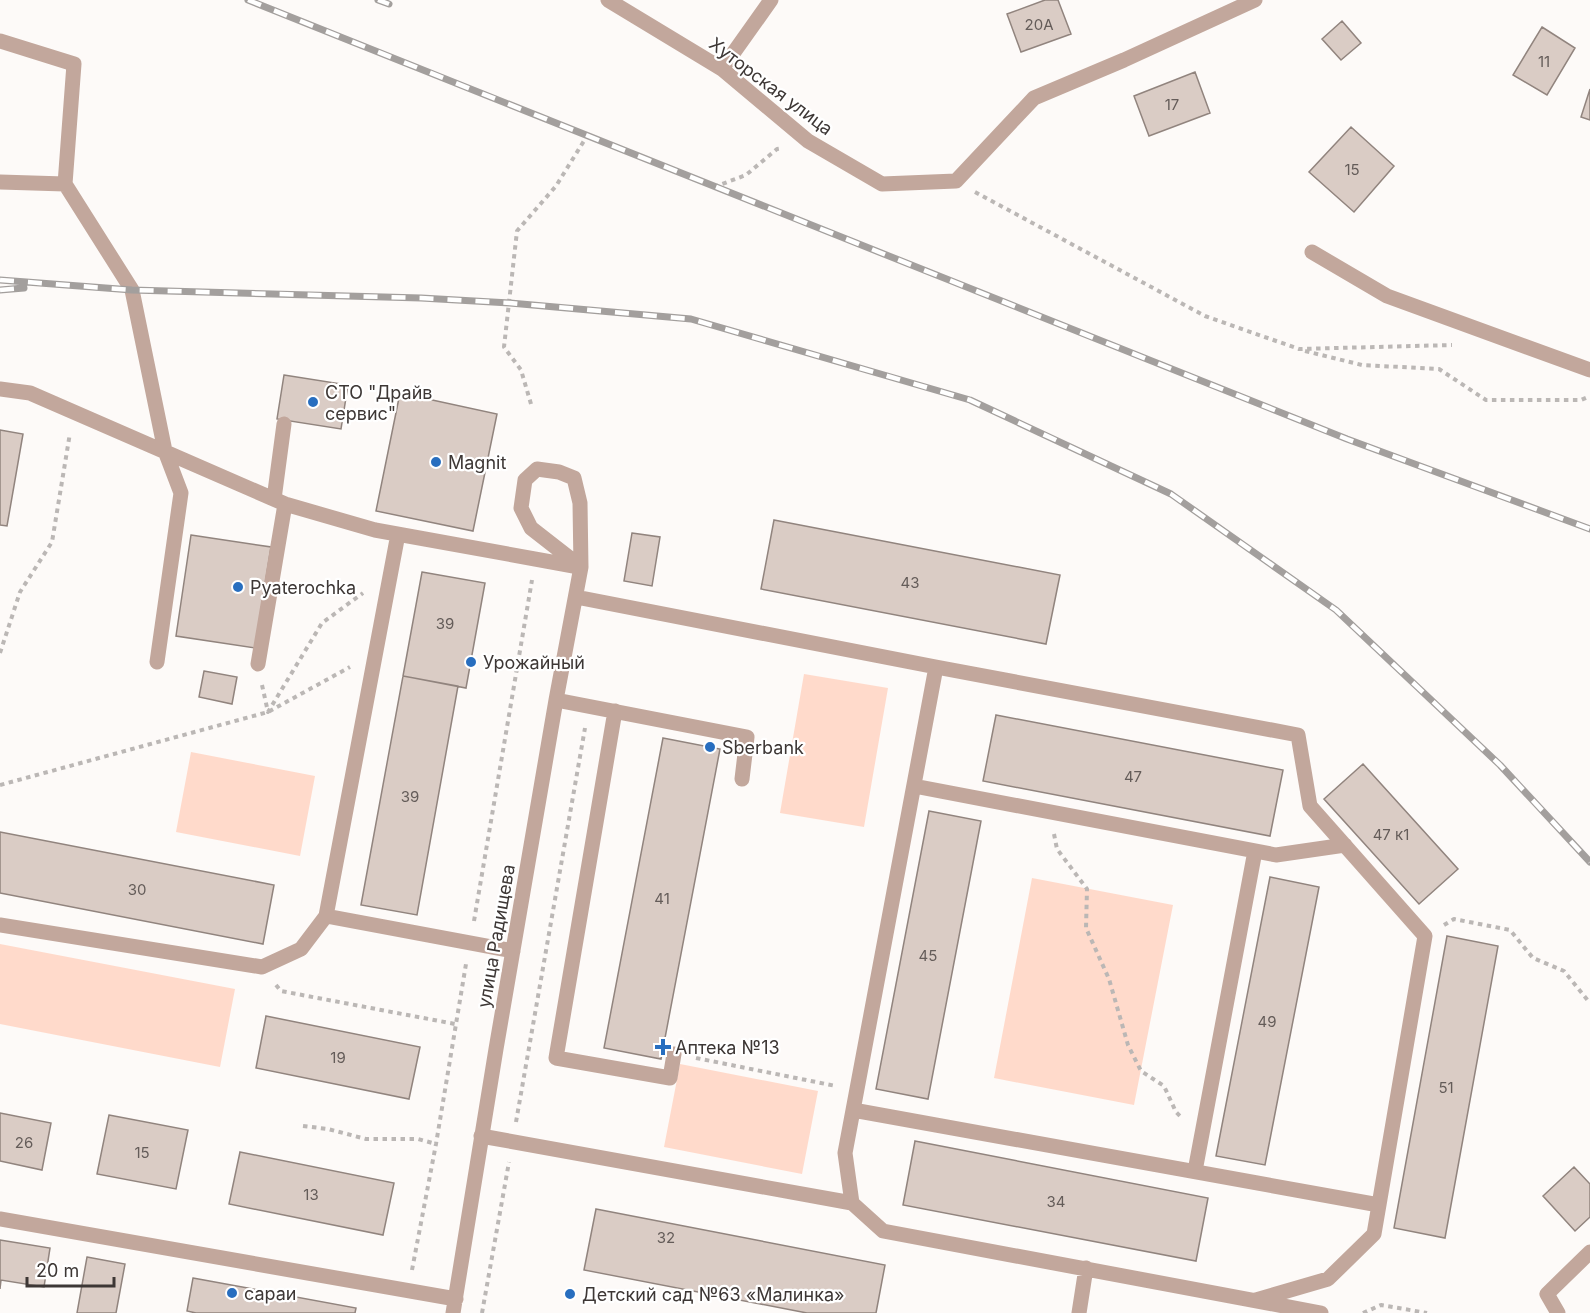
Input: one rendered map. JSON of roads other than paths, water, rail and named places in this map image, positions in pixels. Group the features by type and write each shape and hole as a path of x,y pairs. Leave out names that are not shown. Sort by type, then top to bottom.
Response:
{"street":[{"name":"Хуторская улица","path":"608,0 722,69 808,141 882,184 956,182 1034,98 1255,0"},
{"path":"722,69 771,0"},
{"path":"0,41 74,64 65,184 132,290 165,451 181,493 157,662"},
{"path":"0,182 65,184"},
{"path":"1312,252 1387,296 1590,370"},
{"path":"0,388 30,393 280,502 375,530 582,567"},
{"path":"258,664 280,502 284,424"},
{"name":"улица Радищева","path":"455,1306 481,1136 556,700 582,567 580,503 574,478 559,472 537,469 525,480 521,508 531,528 582,567"},
{"path":"0,925 262,967 302,949 326,916 398,534"},
{"path":"576,597 936,668 1298,735 1310,806 1425,936 1374,1234 1328,1279 1256,1300"},
{"path":"852,1203 845,1153 936,668"},
{"path":"556,700 747,737 742,779"},
{"path":"615,711 556,1058 670,1078 674,1054"},
{"path":"914,786 1276,855 1345,845"},
{"path":"1195,1171 1255,851"},
{"path":"326,916 513,951"},
{"path":"853,1110 1379,1205"},
{"path":"481,1136 852,1203 883,1231 1321,1313"},
{"path":"0,1219 455,1306"},
{"path":"1557,1313 1546,1294 1590,1252"},
{"path":"1078,1313 1086,1268"}],"railway":[{"path":"248,0 1347,439 1590,529"},
{"path":"378,0 389,4"},
{"path":"0,280 132,290 421,298 510,303 691,319 970,400 1171,494 1336,610 1500,765 1590,862"},
{"path":"0,290 24,288"}],"place":[{"name":"СТО \"Драйв сервис\"","path":"313,402"},
{"name":"Magnit","path":"436,462"},
{"name":"Pyaterochka","path":"238,587"},
{"name":"Урожайный","path":"471,662"},
{"name":"Sberbank","path":"710,747"},
{"name":"Аптека №13","path":"663,1047"},
{"name":"сараи","path":"232,1293"},
{"name":"Детский сад №63 «Малинка»","path":"570,1294"}]}
